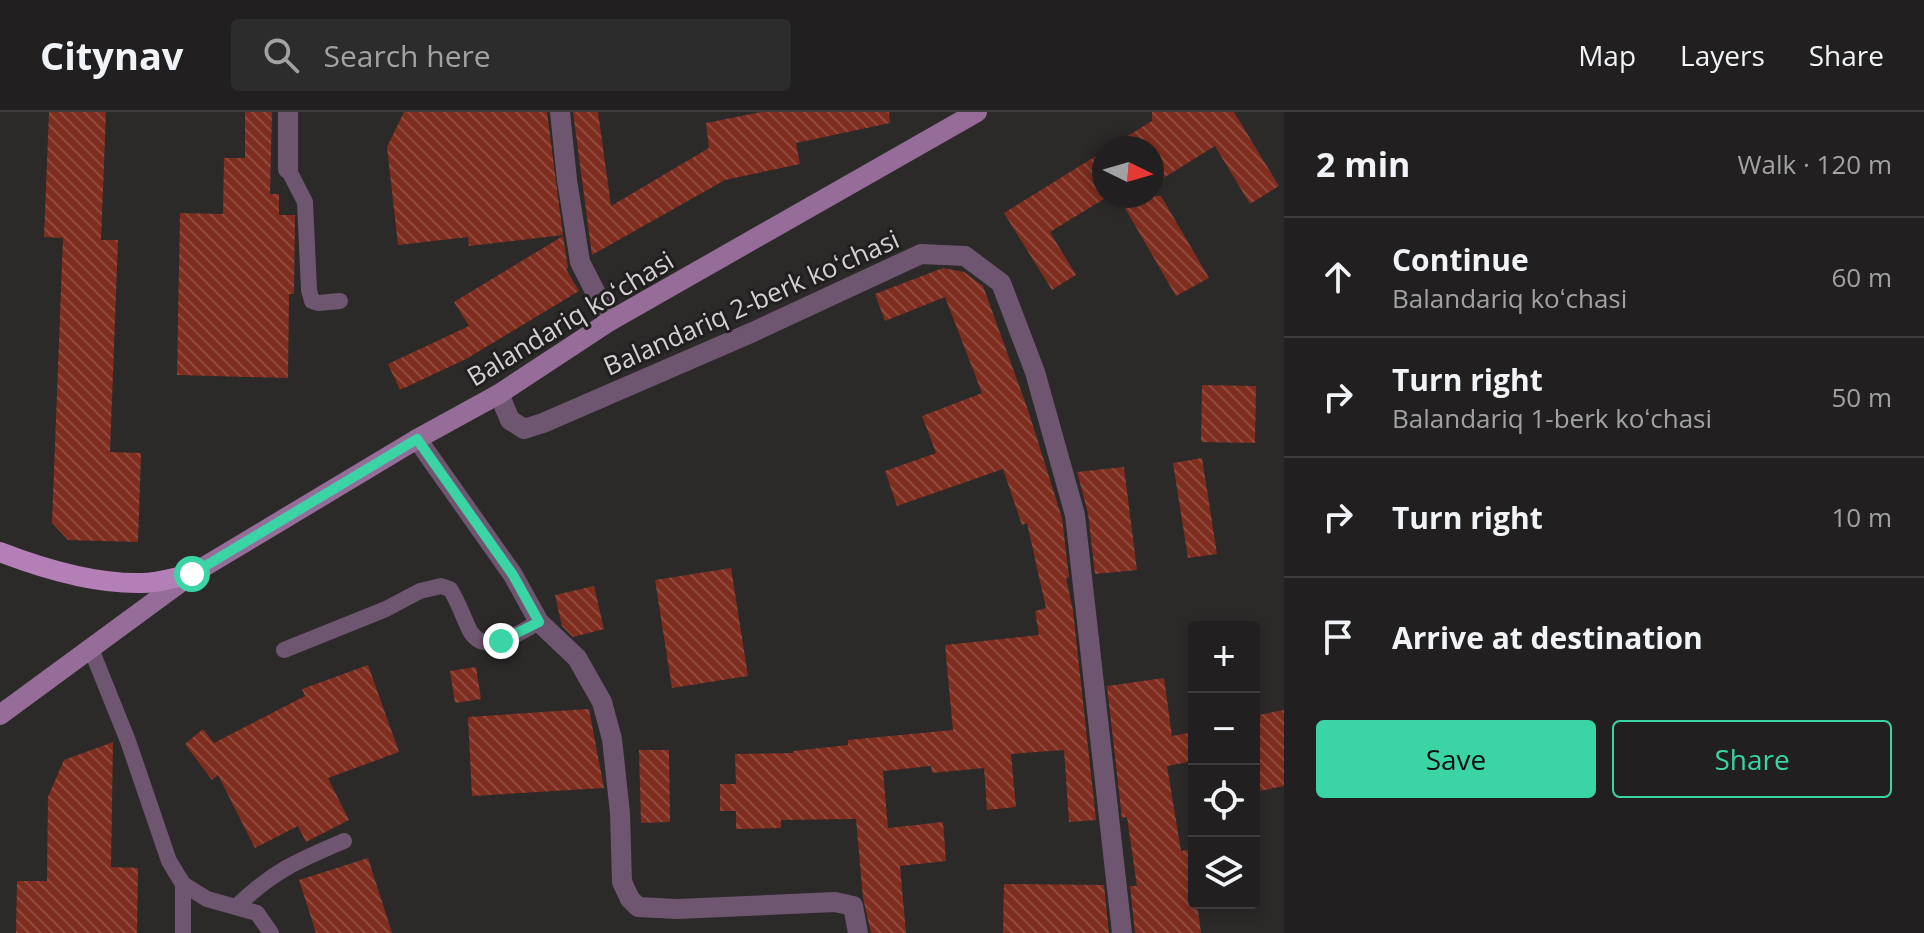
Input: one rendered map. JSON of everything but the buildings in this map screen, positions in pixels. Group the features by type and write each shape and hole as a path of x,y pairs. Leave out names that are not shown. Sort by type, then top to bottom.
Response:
{"main road":[{"path":"0,552 46,568 113,580 144,583 192,574"}],"street":[{"path":"288,112 288,169"},
{"path":"560,112 580,262 610,321"},
{"name":"Balandariq koʻchasi","path":"0,715 192,574 417,439 499,394 610,321 977,112"},
{"name":"Balandariq 2-berk koʻchasi","path":"499,394 510,420 524,429 543,423 753,332 921,254 965,256 1001,283 1035,372 1075,515 1122,933"},
{"path":"417,439 513,575 539,622 577,658 602,702 612,739 620,813 622,882 630,899 638,907 677,909 835,902 853,906 858,933"}],"lane":[{"path":"288,169 305,202 312,301 340,301"},
{"path":"284,650 386,609 420,591 441,586 450,589 473,636 481,641 490,644 501,641 539,622"},
{"path":"91,649 128,741 169,861 183,884 207,899 257,913 271,933"},
{"path":"237,906 288,864 344,841"},
{"path":"183,884 183,933"}],"route":[{"path":"192,574 417,439 513,575 539,622 501,641"}]}
